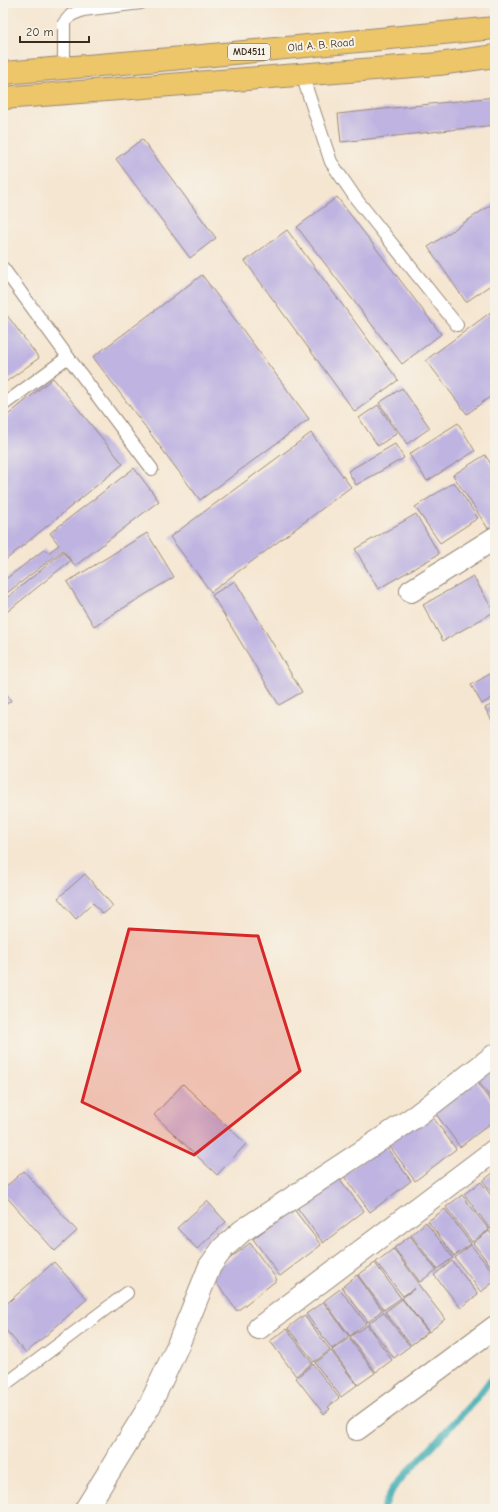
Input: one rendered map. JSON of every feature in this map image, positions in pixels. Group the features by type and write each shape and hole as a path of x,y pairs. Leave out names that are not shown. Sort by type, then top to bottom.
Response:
{"main road":[{"name":"Old A. B. Road","path":"3,73 171,59 495,28"},
{"path":"3,98 439,64 495,56"}],"street":[{"path":"411,591 494,541"},
{"path":"86,1509 149,1407 178,1345 210,1266 223,1248 242,1231 416,1116 495,1055"},
{"path":"260,1328 495,1150"},
{"path":"357,1429 495,1327"}],"lane":[{"path":"64,68 64,23 71,15 83,10 141,3"},
{"path":"302,75 331,162 357,200 457,325"},
{"path":"3,268 152,469"},
{"path":"3,405 68,357"},
{"path":"3,1386 127,1293"}],"highlighted area":[{"path":"129,929 258,936 300,1071 194,1155 82,1102"}],"building":[{"path":"495,97 495,125 341,142 338,114"},
{"path":"142,139 216,238 190,258 116,159"},
{"path":"337,197 441,334 402,364 297,227"},
{"path":"495,202 495,282 466,302 428,247"},
{"path":"287,230 398,380 355,412 245,261"},
{"path":"202,275 309,419 200,500 93,357"},
{"path":"495,309 495,393 467,414 426,360"},
{"path":"3,310 39,358 3,384"},
{"path":"53,378 123,464 3,562 3,419"},
{"path":"402,388 430,428 407,444 379,403"},
{"path":"378,405 397,433 378,446 359,418"},
{"path":"458,423 475,451 427,481 409,454"},
{"path":"311,433 351,487 211,592 170,537"},
{"path":"395,444 404,458 356,485 348,471"},
{"path":"485,455 495,470 495,530 491,533 453,475"},
{"path":"134,468 159,501 75,566 63,550 3,596 3,581 45,549 48,553 59,545 50,533"},
{"path":"454,482 478,518 440,543 415,507"},
{"path":"416,514 439,554 378,589 355,549"},
{"path":"147,533 174,577 94,626 67,582"},
{"path":"63,552 70,561 3,615 3,601"},
{"path":"473,576 494,612 443,641 423,605"},
{"path":"235,581 302,692 279,705 212,595"},
{"path":"495,671 495,696 482,704 471,685"},
{"path":"3,688 11,701 3,706"},
{"path":"495,703 495,726 485,708"},
{"path":"85,874 113,906 103,914 93,903 76,919 58,898"},
{"path":"495,1060 495,1103 474,1076"},
{"path":"474,1078 495,1107 495,1120 460,1147 433,1110"},
{"path":"183,1084 246,1144 217,1175 154,1115"},
{"path":"429,1112 456,1149 415,1181 388,1144"},
{"path":"384,1144 411,1181 370,1212 343,1175"},
{"path":"24,1171 77,1231 55,1251 3,1193 3,1189"},
{"path":"495,1171 495,1197 483,1181"},
{"path":"336,1174 364,1211 323,1243 296,1206"},
{"path":"481,1182 495,1201 495,1225 490,1229 464,1194"},
{"path":"462,1195 489,1230 472,1242 446,1207"},
{"path":"207,1201 226,1222 197,1249 177,1228"},
{"path":"293,1208 321,1245 280,1276 253,1239"},
{"path":"445,1209 471,1244 454,1256 428,1221"},
{"path":"426,1222 453,1258 437,1269 411,1235"},
{"path":"495,1227 495,1235 491,1230"},
{"path":"489,1231 495,1239 495,1272 473,1243"},
{"path":"410,1236 436,1270 420,1282 394,1248"},
{"path":"250,1243 277,1280 237,1311 210,1274"},
{"path":"471,1245 495,1275 495,1281 481,1292 455,1258"},
{"path":"393,1249 445,1319 429,1332 402,1298 415,1288 403,1296 376,1262"},
{"path":"452,1261 478,1294 461,1308 434,1275"},
{"path":"54,1262 87,1299 26,1353 3,1327 3,1307"},
{"path":"375,1263 401,1298 384,1310 358,1275"},
{"path":"357,1275 382,1310 368,1322 342,1287"},
{"path":"340,1289 366,1323 350,1336 324,1301"},
{"path":"402,1299 428,1332 411,1345 385,1312"},
{"path":"323,1302 349,1336 332,1349 306,1314"},
{"path":"383,1312 410,1346 394,1358 368,1324"},
{"path":"304,1315 330,1350 314,1362 288,1328"},
{"path":"367,1325 392,1360 376,1372 350,1337"},
{"path":"287,1329 312,1363 296,1376 270,1341"},
{"path":"349,1338 375,1373 358,1385 332,1350"},
{"path":"331,1351 357,1385 341,1397 315,1363"},
{"path":"313,1364 339,1398 328,1407 330,1409 324,1414 296,1378"}],"waterway":[{"path":"383,1509 393,1488 476,1399 495,1374"}]}
